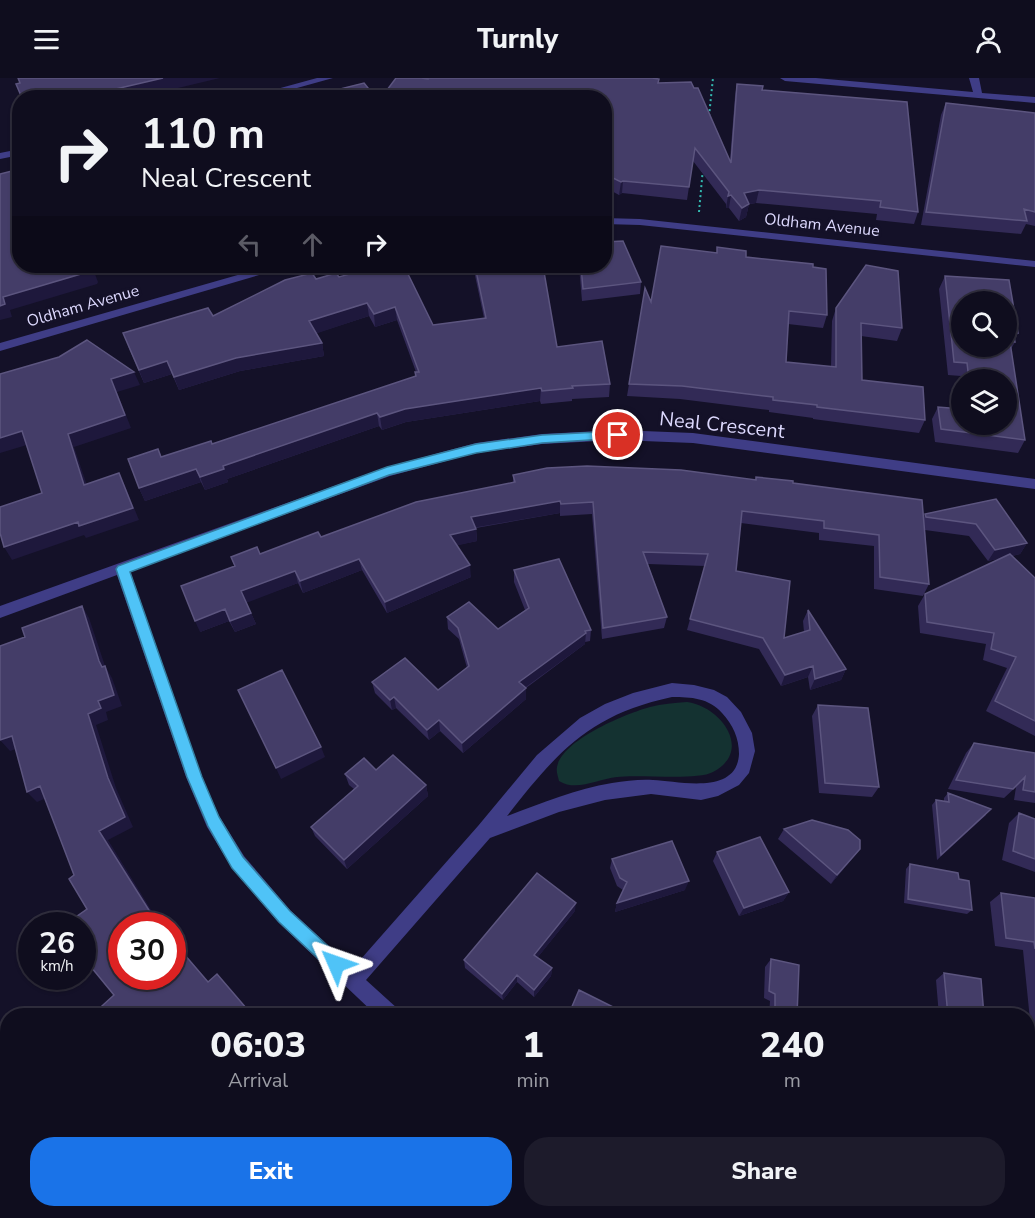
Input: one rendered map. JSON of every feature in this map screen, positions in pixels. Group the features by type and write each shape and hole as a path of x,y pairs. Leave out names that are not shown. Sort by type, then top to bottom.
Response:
{"street":[{"path":"280,90 328,78"},
{"path":"785,78 1035,100"},
{"path":"974,78 978,95"},
{"name":"Oldham Avenue","path":"612,222 697,228 1035,264"},
{"name":"Oldham Avenue","path":"0,347 255,273"},
{"name":"Neal Crescent","path":"0,612 387,472 476,448 542,439 618,435 693,438 1035,484"},
{"path":"122,569 194,777 213,821 238,862 284,916 382,1008"},
{"path":"353,981 484,832 546,755 584,723 625,702 648,694 672,690 704,693 723,703 738,719 746,738 748,758 742,774 722,787 702,792 648,787 601,793 579,798 484,832"}],"path":[{"path":"709,117 713,78"},
{"path":"697,228 704,162"}],"green space":[{"path":"687,702 711,712 728,731 732,742 731,753 725,763 713,772 681,777 627,776 580,785 559,781 557,769 561,757 582,738 639,710"}],"building":[{"path":"18,78 163,78 111,90 19,90 16,84 20,83"},
{"path":"396,78 652,78 659,79 658,83 691,82 694,88 698,88 731,163 737,84 763,86 762,90 907,102 918,212 880,207 881,201 759,190 744,193 749,204 742,208 731,195 728,196 729,192 695,148 689,187 621,182 612,178 612,90 387,90"},
{"path":"364,83 370,90 336,90"},
{"path":"946,103 1035,113 1035,212 1024,209 1027,221 926,212"},
{"path":"12,171 12,273 84,273 3,297 5,304 0,306 0,174"},
{"path":"623,241 641,282 583,289 582,273 612,273 612,242"},
{"path":"661,246 717,253 717,247 746,251 746,257 813,264 813,267 826,269 827,315 789,311 786,362 836,367 836,308 866,265 898,271 902,328 861,323 862,380 923,387 925,420 817,407 817,405 773,400 773,397 682,386 629,384 645,288 651,302"},
{"path":"312,273 316,279 336,273 339,277 354,273 407,273 433,325 486,318 476,273 544,273 557,347 602,341 610,384 572,386 573,388 542,391 541,388 405,409 380,417 377,413 223,466 224,469 200,477 196,469 139,488 128,459 158,449 161,457 211,441 212,444 416,376 415,372 419,372 395,307 374,314 367,303 309,321 322,343 236,358 174,377 167,361 139,370 123,333 208,308 213,316 285,280"},
{"path":"945,276 1009,280 1011,291 951,291 951,333"},
{"path":"87,340 134,372 111,379 125,415 68,434 84,485 119,473 133,508 79,526 78,522 4,547 0,533 0,507 42,493 22,431 0,438 0,374 59,357"},
{"path":"953,357 1012,357 1014,369 968,369 967,363 954,362"},
{"path":"1017,388 1025,440 987,435 1017,435"},
{"path":"938,407 951,408 951,430 941,429"},
{"path":"587,466 681,470 756,480 756,477 922,500 929,584 880,577 879,535 824,528 824,521 742,511 736,571 790,581 784,638 810,630 808,610 846,669 815,679 813,666 785,675 763,638 690,619 708,554 643,552 667,617 603,628 593,502 561,504 560,501 471,517 476,529 450,535 470,565 385,602 359,559 300,581 295,571 241,591 251,613 230,621 225,609 195,621 181,586 235,566 231,557 257,547 260,554 318,532 321,537 416,502 515,482 513,475 547,468"},
{"path":"996,499 1027,543 995,550 976,524 926,517 925,514"},
{"path":"1010,554 1035,578 1035,721 995,701 1016,657 991,649 994,633 927,622 925,594"},
{"path":"559,559 591,630 585,631 586,633 519,682 526,688 462,743 439,720 427,730 394,697 390,700 372,682 405,658 438,690 469,666 458,628 447,617 469,602 498,629 529,608 514,570"},
{"path":"82,606 99,661 102,667 105,666 114,695 98,701 101,708 88,714 108,778 125,817 99,831 150,912 108,912 108,988 96,973 96,912 83,912 87,909 69,879 74,875 40,786 27,792 12,736 0,740 0,646 25,637 22,628"},
{"path":"282,670 321,747 276,768 238,690"},
{"path":"818,705 868,708 879,787 825,783"},
{"path":"974,743 1035,753 1035,792 1023,790 1025,777 1013,789 956,780"},
{"path":"393,755 426,785 344,860 311,827 358,786 345,774 364,758 376,770"},
{"path":"948,793 991,809 941,855 936,800 949,802"},
{"path":"1019,813 1035,819 1035,859 1013,851"},
{"path":"812,820 848,830 860,840 860,849 837,875 784,829"},
{"path":"760,837 789,892 744,908 717,852"},
{"path":"672,841 689,881 617,903 627,882 620,878 612,859"},
{"path":"910,864 958,873 959,879 969,881 972,910 908,899"},
{"path":"537,873 576,903 534,955 552,968 534,990 517,975 502,994 464,960"},
{"path":"1001,893 1035,898 1035,949 1034,942 1006,938"},
{"path":"186,956 208,982 217,974 246,1008 100,1008 114,995 110,990 186,990"},
{"path":"771,959 799,965 797,1008 775,1008 775,994 769,991"},
{"path":"944,973 981,979 983,1008 947,1008"},
{"path":"579,990 615,1008 571,1008"}],"route":[{"path":"336,964 284,916 238,862 213,821 194,777 122,569 387,472 476,448 542,439 618,435"}]}
